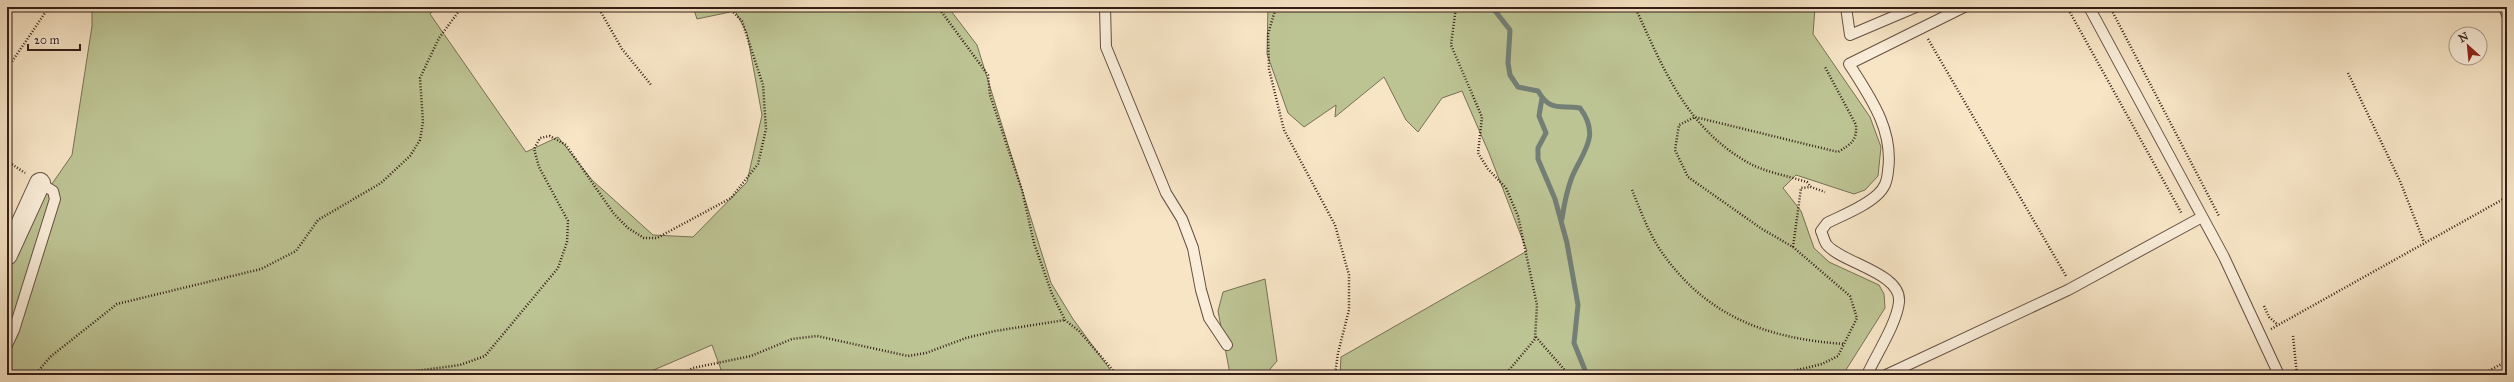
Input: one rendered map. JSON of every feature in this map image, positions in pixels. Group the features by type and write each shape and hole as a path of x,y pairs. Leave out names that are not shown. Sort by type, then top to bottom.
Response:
{"street":[{"path":"7,255 40,183"}],"lane":[{"path":"1105,7 1106,47 1166,193 1182,219 1193,248 1209,318 1227,345"},
{"path":"1846,7 1850,35 1916,7"},
{"path":"1867,375 1894,318 1899,301 1894,286 1872,270 1842,256 1827,245 1821,231 1827,224 1877,195 1886,184 1890,161 1887,136 1877,109 1849,64 1964,7"},
{"path":"2089,7 2202,217 2279,375"},
{"path":"2504,7 2507,15"},
{"path":"7,345 14,330 55,199 53,191 40,183"},
{"path":"1886,375 2072,288 2202,217"}],"path":[{"path":"7,69 49,7"},
{"path":"35,375 50,357 117,304 261,269 296,251 318,220 381,183 410,156 420,140 423,122 420,78 439,38 462,7"},
{"path":"598,7 622,49 652,86"},
{"path":"386,375 460,364 485,356 558,268 567,242 568,221 539,167 534,149 540,138 550,136 566,145 614,214 628,228 644,238 657,238 731,198 758,164 766,130 763,85 742,21 730,9 724,7"},
{"path":"938,7 988,75 990,95 1022,190 1034,243 1052,294 1065,320 1079,331 1117,375"},
{"path":"1276,7 1268,34 1269,69 1284,130 1335,225 1349,275 1349,310 1338,353 1335,375"},
{"path":"1456,7 1451,45 1482,117 1478,153 1488,169 1506,188 1518,216 1536,305 1535,336 1505,375"},
{"path":"1635,7 1666,74 1706,132 1748,162 1807,182 1811,187"},
{"path":"2067,7 2188,225"},
{"path":"2110,7 2222,222"},
{"path":"1922,28 2040,228 2072,288"},
{"path":"1778,375 1822,364 1838,356 1857,318 1850,296 1793,247 1762,229 1688,177 1675,150 1679,125 1695,118 1838,152 1853,143 1857,136 1856,125 1825,67"},
{"path":"2348,73 2400,181 2424,242"},
{"path":"1793,247 1801,188 1811,187 1825,192"},
{"path":"1632,190 1658,247 1687,285 1718,310 1759,328 1811,342 1845,344"},
{"path":"2260,335 2507,197"},
{"path":"2262,303 2269,317 2278,325"},
{"path":"680,375 693,368 751,356 792,338 817,336 908,356 926,353 966,338 995,331 1065,320"},
{"path":"1535,336 1569,375"},
{"path":"2293,336 2297,375"},
{"path":"2481,375 2507,361"}],"green space":[{"path":"92,7 437,7 430,14 526,152 558,137 592,180 653,235 693,237 747,182 762,115 747,33 735,11 697,19 693,7 948,7 977,45 1051,283 1073,319 1114,375 723,375 712,345 642,375 7,375 7,258 38,204 72,155 92,26"},
{"path":"1268,7 1815,7 1813,34 1870,117 1881,147 1878,176 1865,190 1854,194 1796,175 1783,188 1801,211 1814,248 1829,262 1879,285 1884,294 1885,308 1844,373 1840,375 1340,375 1341,357 1527,251 1489,153 1462,91 1442,98 1418,132 1406,120 1384,77 1335,117 1336,105 1304,127 1288,113 1267,54"},
{"path":"1265,279 1277,361 1265,375 1230,374 1218,311 1223,292"}],"waterway":[{"path":"1492,7 1510,30 1508,63 1510,75 1518,87 1538,91 1542,98 1551,105 1580,108 1589,127 1590,135 1588,143 1570,182 1562,219"},
{"path":"1542,98 1539,116 1546,133 1538,148 1538,159 1555,199 1567,243 1578,305 1574,343 1587,375"},
{"path":"431,375 449,372"}]}
